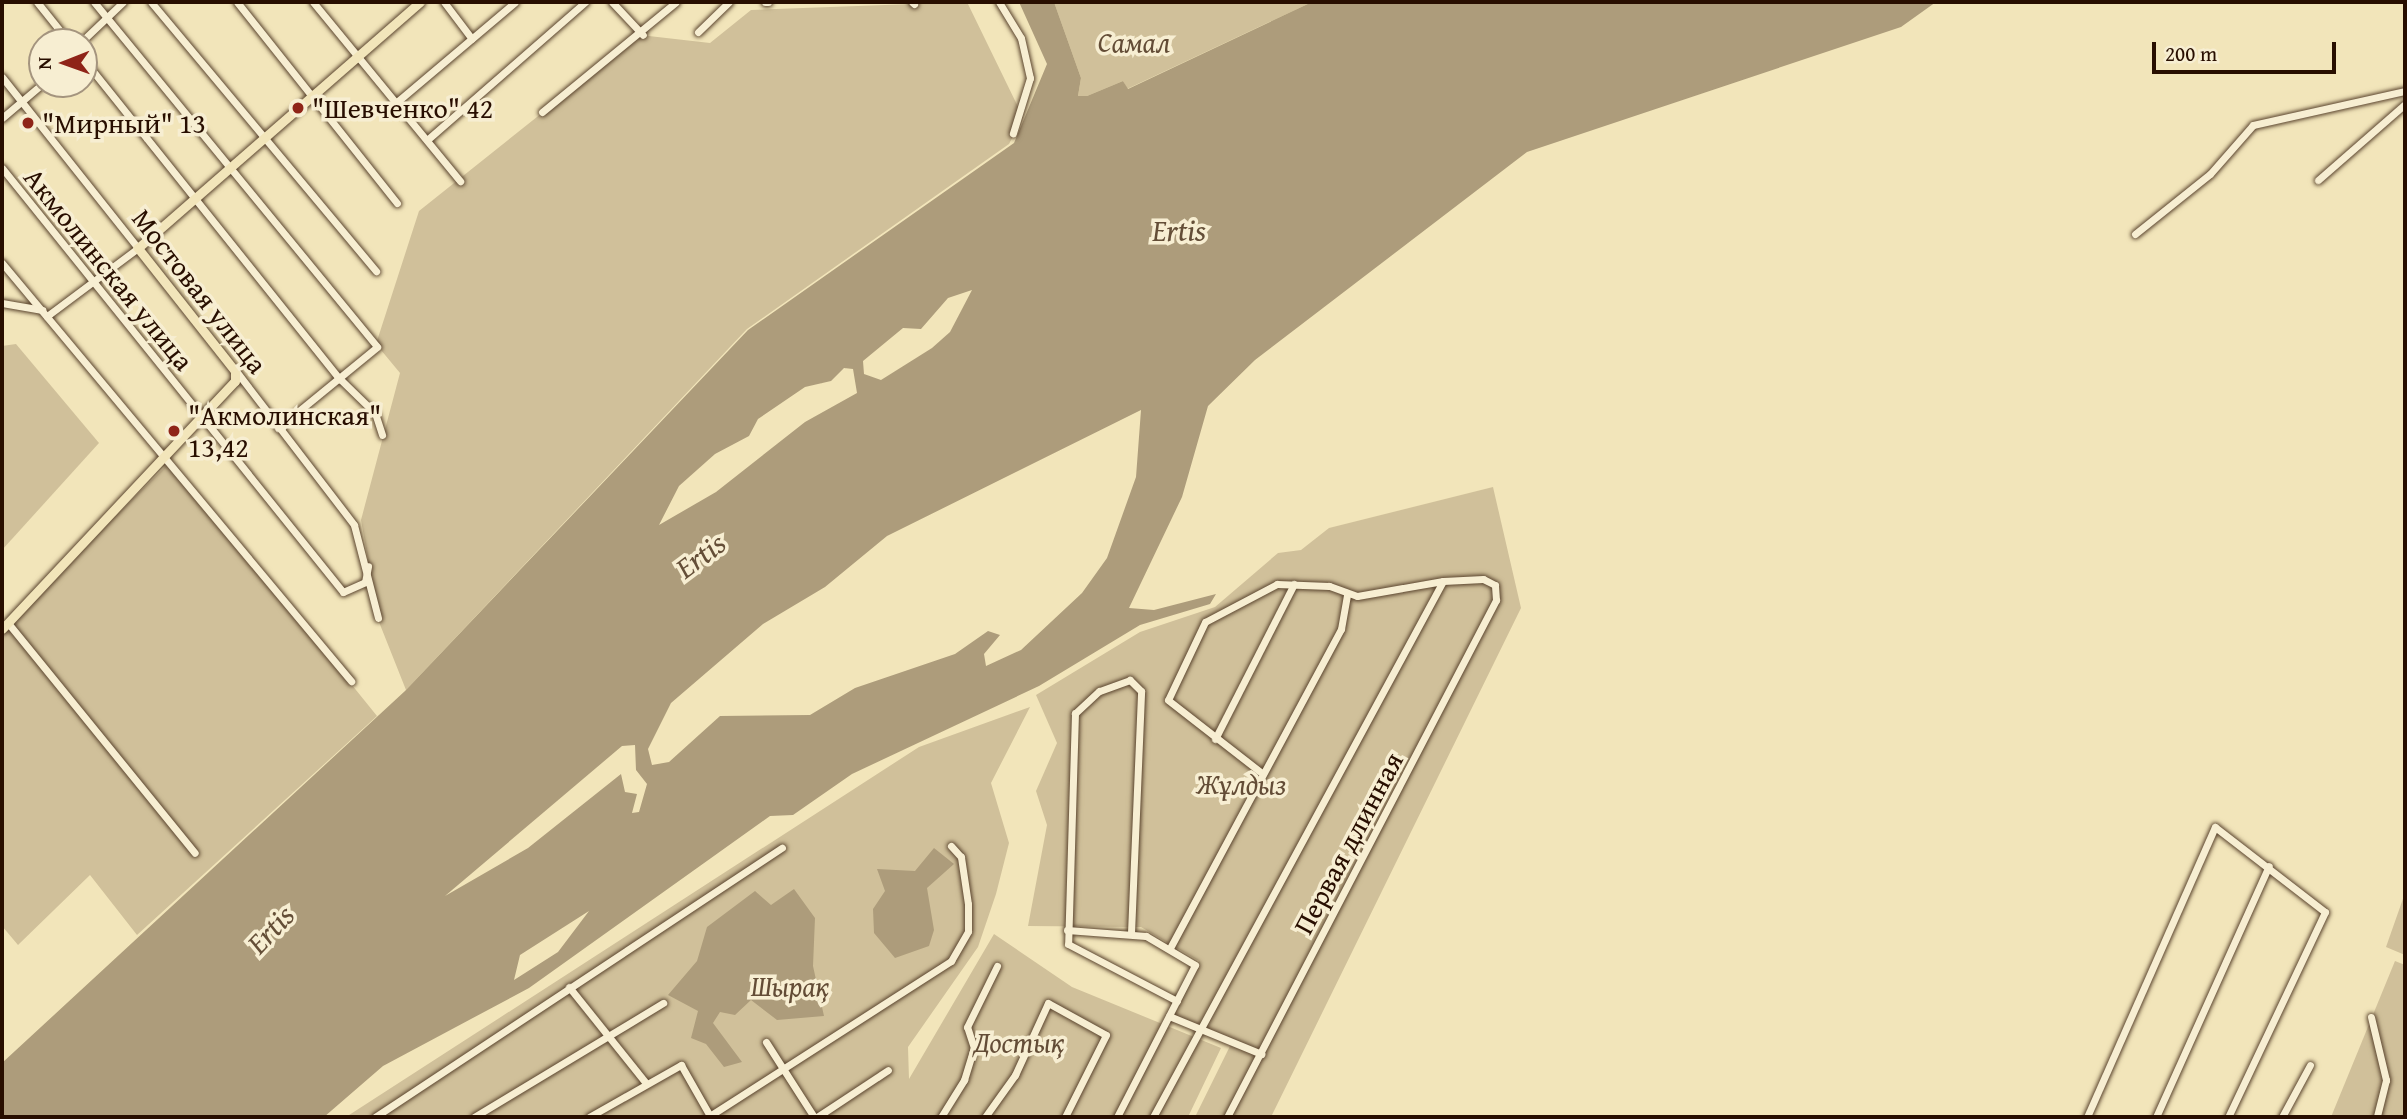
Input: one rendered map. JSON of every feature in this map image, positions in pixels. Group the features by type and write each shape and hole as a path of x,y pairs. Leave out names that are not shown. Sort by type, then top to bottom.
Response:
{"main road":[{"path":"138,248 420,2"},
{"name":"Мостовая улица","path":"138,248 235,371"},
{"path":"5,626 205,419 233,387 235,371"}],"street":[{"path":"37,2 58,28"},
{"path":"94,2 377,347 278,428"},
{"path":"96,28 123,2"},
{"path":"151,2 262,139 376,271"},
{"path":"237,2 314,93 327,118 397,203"},
{"path":"324,2 315,5 398,101 460,181"},
{"path":"444,2 472,39"},
{"path":"398,101 515,2"},
{"path":"427,139 585,2"},
{"path":"612,2 643,35"},
{"path":"541,112 643,35 676,2"},
{"path":"698,32 729,2"},
{"path":"999,2 1021,38 1030,78 1013,133"},
{"name":"Мостовая улица","path":"2,77 138,248"},
{"path":"98,77 197,195 340,379 375,413 382,435"},
{"path":"2135,234 2210,174 2253,125 2405,91"},
{"path":"2,118 28,96"},
{"path":"2318,180 2405,104"},
{"name":"Акмолинская улица","path":"2,168 89,280 205,419 342,592 365,582 368,566"},
{"path":"2,303 45,313 138,248"},
{"path":"2,263 163,462 351,681"},
{"name":"Мостовая улица","path":"235,371 354,524 368,566 378,618"},
{"name":"Первая длинная","path":"1227,1117 1496,600 1495,585 1483,579 1443,581"},
{"path":"1263,774 1168,700 1205,622 1257,592 1294,584 1348,595 1443,581"},
{"path":"1153,1117 1443,581"},
{"path":"1215,739 1294,584"},
{"path":"1170,948 1341,629 1348,595"},
{"path":"5,626 195,853"},
{"path":"1131,933 1141,691 1130,680 1099,691 1074,713 1067,930 1072,948 1177,1001"},
{"path":"2087,1117 2211,830 2218,827 2325,912 2228,1117"},
{"path":"590,1117 681,1065 709,1116 781,1067 951,961 968,931 968,904 961,857 951,846"},
{"path":"375,1117 782,848"},
{"path":"2156,1117 2269,866"},
{"path":"1067,930 1131,933 1170,948 1195,968 1117,1117"},
{"path":"941,1117 964,1080 974,1048 967,1027 997,966"},
{"path":"569,987 610,1032 646,1083"},
{"path":"474,1117 610,1032 663,1003"},
{"path":"985,1117 1015,1075 1048,1003 1106,1035 1065,1117"},
{"path":"1169,1016 1198,1031 1261,1054"},
{"path":"2371,1017 2386,1080 2376,1117"},
{"path":"766,1042 816,1117 888,1070"},
{"path":"2282,1117 2310,1065"}],"green space":[{"path":"967,2 1023,117 1009,144 747,329 406,690 379,622 361,520 400,373 376,344 419,211 640,35 710,43 751,10"},
{"name":"Самал","path":"1054,2 1312,2 1127,89 1123,81 1087,96 1078,96 1081,78"},
{"path":"16,344 99,443 2,550 2,346"},
{"path":"171,461 377,716 137,935 90,875 18,945 2,926 2,629"},
{"name":"Жұлдыз","path":"1493,487 1521,608 1271,1117 1195,1117 1231,1044 1169,1016 1199,961 1141,927 1028,926 1047,825 1036,791 1057,743 1036,695 1140,632 1215,607 1278,553 1301,550 1329,528"},
{"name":"Шырақ","path":"1030,707 991,783 1009,843 996,894 978,947 908,1047 909,1079 994,934 1072,987 1221,1048 1188,1117 346,1117 919,747"},
{"path":"2405,893 2405,955 2386,947"},
{"path":"2395,961 2405,965 2405,1117 2331,1117"}],"water":[{"name":"Ertis","path":"1019,2 1054,2 1081,78 1078,96 1087,96 1123,81 1128,89 1312,2 1936,2 1901,27 1527,152 1255,360 1208,406 1182,497 1129,608 1154,610 1216,594 1210,604 1140,625 1039,686 852,774 793,815 770,816 529,988 383,1066 324,1117 2,1117 2,1063 405,691 748,330 1014,143 1047,64","holes":["972,290 950,332 932,348 881,380 864,374 863,361 903,328 921,329 948,298","844,368 853,369 857,393 805,422 716,492 659,525 679,486 715,454 749,436 758,419 805,387 831,381","1141,410 1136,477 1107,558 1082,593 1021,650 986,666 984,654 1000,635 988,631 955,654 855,688 810,715 720,716 669,762 652,765 648,749 671,703 763,624 825,587 887,536","635,745 636,770 647,784 639,812 632,813 637,794 625,792 621,774 528,848 445,896 622,746","589,911 558,952 514,980 520,955"]},
{"path":"934,848 954,864 927,888 934,930 929,946 895,958 874,933 873,909 885,891 877,869 915,871"},
{"path":"794,889 815,918 813,966 824,1016 777,1020 751,1000 735,1015 720,1012 713,1023 742,1062 724,1067 706,1044 691,1038 698,1011 668,995 697,961 707,927 755,891 771,905"}],"place":[{"name":"\"Шевченко\" 42","path":"298,108"},
{"name":"\"Мирный\" 13","path":"28,123"},
{"name":"\"Акмолинская\" 13,42","path":"174,431"}],"park label":[{"name":"Достық","path":"1019,1042"}]}
